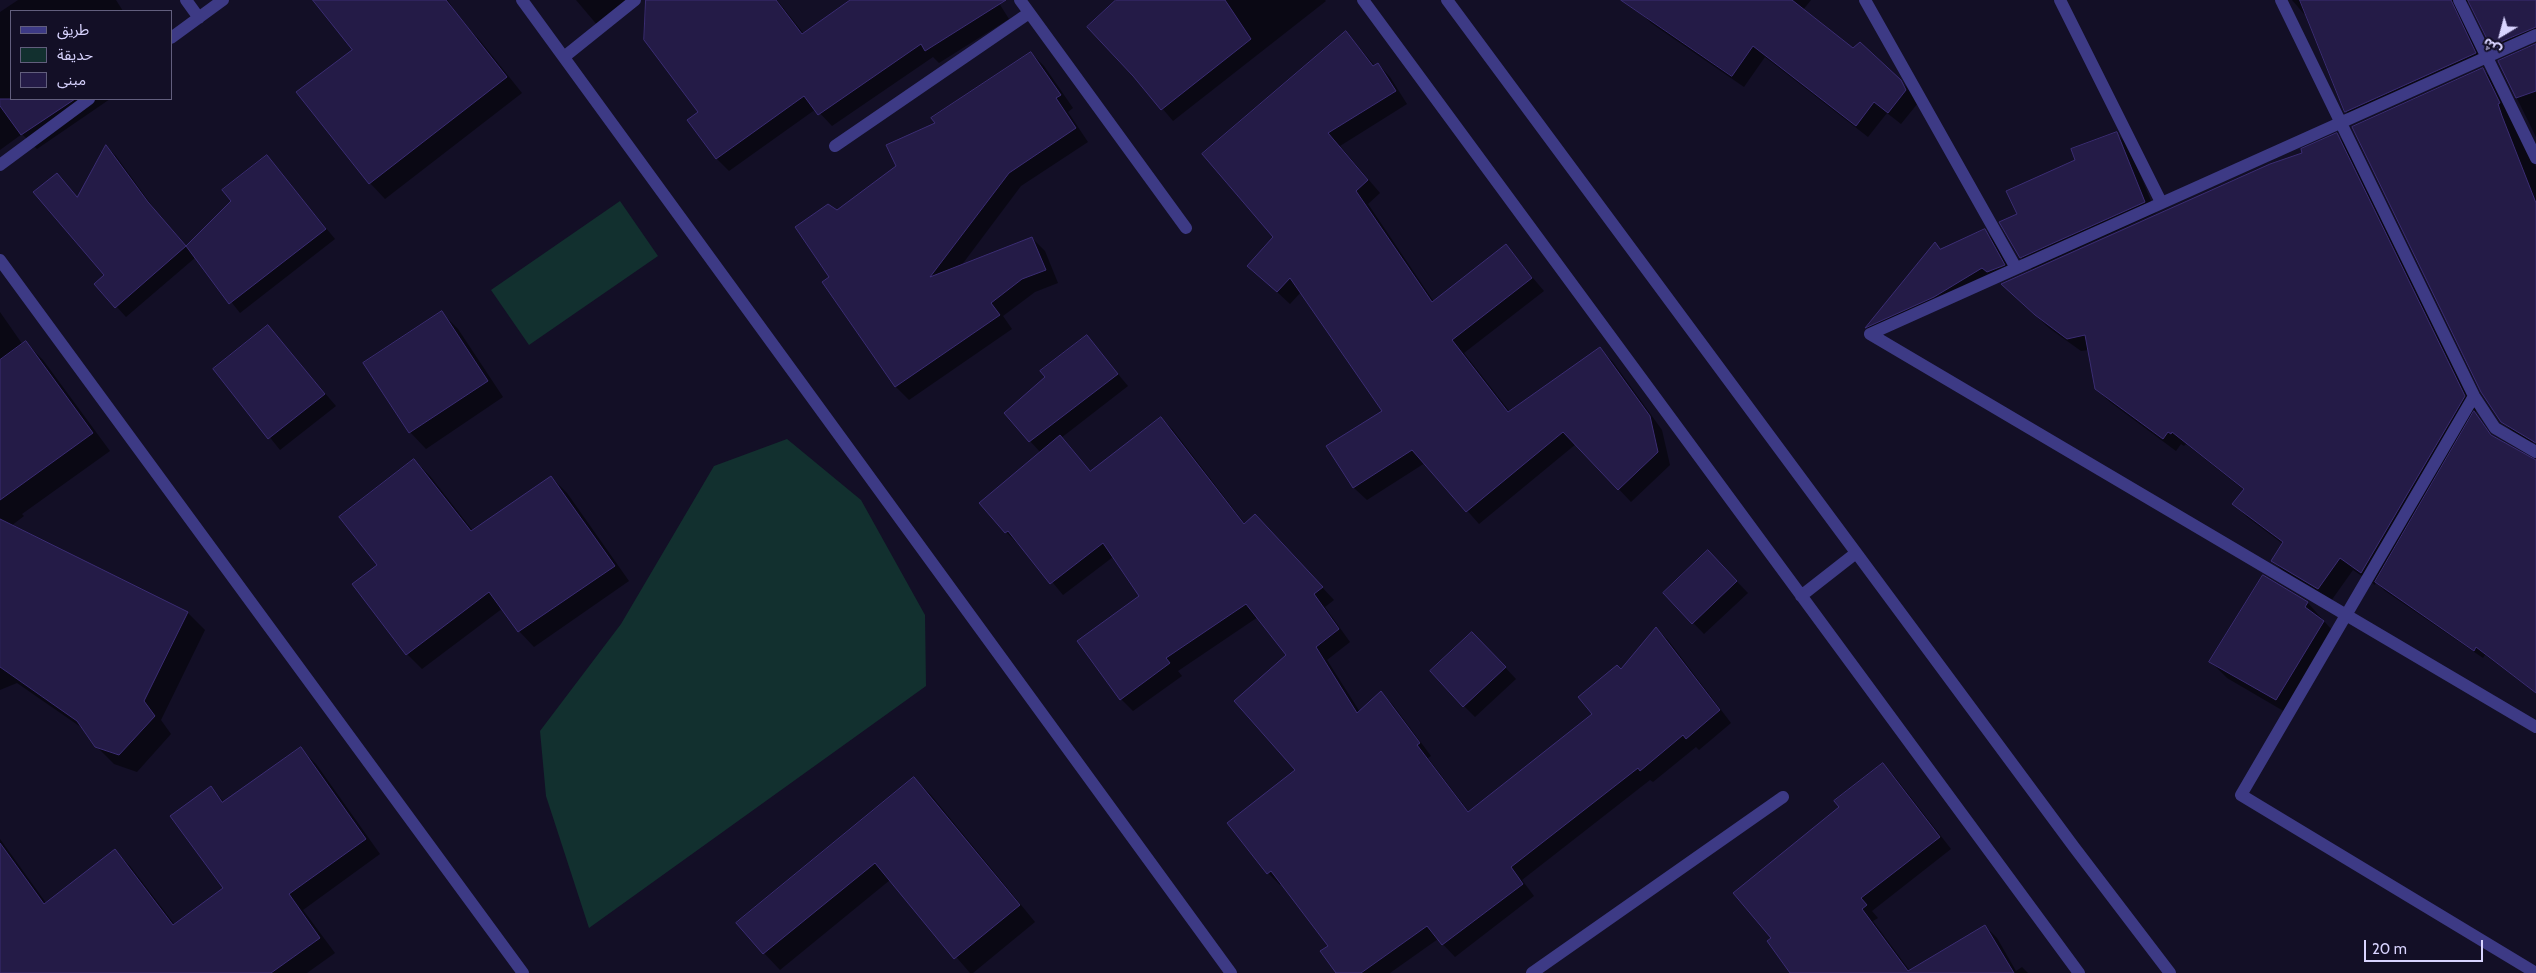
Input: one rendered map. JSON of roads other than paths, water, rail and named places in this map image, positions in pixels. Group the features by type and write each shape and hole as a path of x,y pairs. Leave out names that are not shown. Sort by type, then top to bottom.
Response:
{"street":[{"path":"186,0 199,18"},
{"path":"172,37 223,0"},
{"path":"522,0 1231,973"},
{"path":"564,57 634,0"},
{"path":"1020,0 1186,228"},
{"path":"1363,0 2080,973"},
{"path":"1447,0 1856,553 2170,973"},
{"path":"1865,0 2016,268"},
{"path":"2060,0 2161,202"},
{"path":"2281,0 2474,396 2495,428 2536,452"},
{"path":"2459,0 2536,158"},
{"path":"835,146 1030,13"},
{"path":"2536,35 2340,121 1870,334 2536,727"},
{"path":"0,165 88,100"},
{"path":"0,260 523,973"},
{"path":"2474,396 2241,795 2536,972"},
{"path":"1801,596 1856,553"},
{"path":"1532,973 1783,797"}]}
